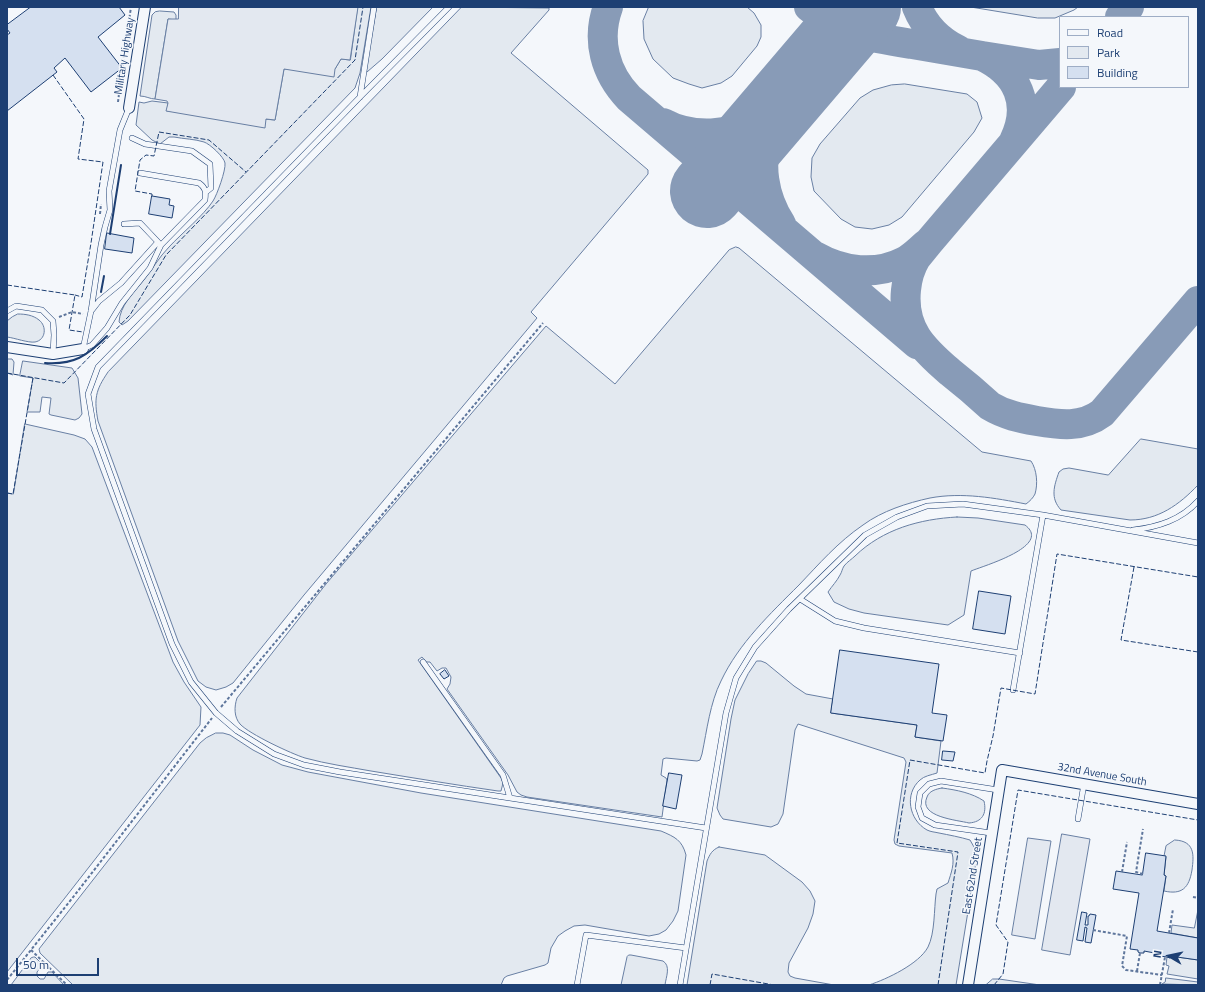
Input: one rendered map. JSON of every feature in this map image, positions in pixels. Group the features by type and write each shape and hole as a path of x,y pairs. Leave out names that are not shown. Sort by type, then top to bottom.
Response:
{"street":[{"name":"Military Highway","path":"129,108 146,7"},
{"path":"7,347 53,354 83,349"},
{"name":"32nd Avenue South","path":"1002,770 1198,804"},
{"name":"East 62nd Street","path":"968,985 1002,770"}],"lane":[{"path":"360,97 374,7"},
{"path":"449,7 98,367 88,394 94,429 172,644 191,682 216,713 237,731 274,754 304,765 340,772 706,828"},
{"path":"83,349 91,311 101,245 110,210 109,191 120,130 129,108"},
{"path":"132,138 145,144 192,152 210,164 211,188 206,192"},
{"path":"91,311 205,200 206,192 204,186 199,183 140,173"},
{"path":"124,224 140,223 160,244"},
{"path":"83,349 92,345 107,328 122,303 150,268 160,244"},
{"path":"7,310 16,306 42,310 53,321 53,354"},
{"path":"1126,531 1167,523 1181,516 1198,501"},
{"path":"680,985 726,713 736,678 755,647 800,598 865,535 896,517 927,506 963,504 1043,515 1198,543"},
{"path":"1013,690 1043,515"},
{"path":"800,598 835,621 842,623 864,628 1020,653"},
{"path":"423,662 503,776 510,798"},
{"path":"991,833 935,825 922,818 918,807 920,793 929,784 941,781 998,790"},
{"path":"1078,819 1084,784"},
{"path":"577,985 586,935 686,948"}],"path":[{"path":"53,321 62,315 72,312 84,314"},
{"path":"7,980 216,713 543,323"},
{"path":"1143,829 1136,872 1143,874"},
{"path":"1122,872 1127,842"},
{"path":"1193,897 1198,898"},
{"path":"1169,933 1173,909"},
{"path":"1093,930 1127,936 1122,966 1126,970 1162,975"},
{"path":"31,950 67,985"},
{"path":"1137,971 1140,953"},
{"path":"1160,985 1165,957"}],"green space":[{"path":"358,7 371,7 360,73 355,88 128,321 122,325 119,322 124,305 165,251 209,207 217,194 225,166 224,160 219,154 210,145 204,142 174,137 169,137 160,144 152,140 136,125 139,102 144,103 152,101 168,103 167,111 275,120 284,69 335,69 341,59 350,60"},
{"path":"377,7 433,7 382,59 367,72 366,68"},
{"path":"462,7 549,8 549,10 511,53 648,170 648,174 531,312 537,318 304,595 233,683 216,690 206,687 198,681 178,641 98,421 96,401 98,390 108,372"},
{"path":"649,7 747,7 754,13 761,25 761,37 757,46 732,76 721,83 702,88 673,78 653,59 644,39 643,21"},
{"path":"971,7 1078,7 1055,18 1038,18"},
{"path":"155,12 174,12 176,15 176,20 168,19 155,99 151,99 140,96 152,15"},
{"path":"905,84 967,94 977,102 982,118 974,132 902,217 889,225 872,229 855,227 841,219 814,191 811,177 812,158 820,144 860,98 873,90 891,85"},
{"path":"736,247 982,452 1031,461 1035,469 1037,482 1035,494 1032,498 1026,504 966,496 942,496 930,498 912,502 886,512 870,520 845,539 766,618 728,667 714,698 700,760 663,759 661,775 667,780 662,817 521,795 517,792 508,775 447,689 450,684 451,677 446,668 442,668 437,671 430,662 426,662 422,657 418,660 501,778 503,783 501,791 371,771 305,758 261,738 240,724 235,712 237,698 326,584 546,326 615,384 729,250"},
{"path":"18,314 32,316 37,318 42,323 44,332 39,341 32,342 7,337 7,321"},
{"path":"7,359 12,359 14,362 13,375 7,373"},
{"path":"23,361 72,368 78,378 82,414 79,418 75,420 49,414 51,398 42,397 40,412 27,412 33,378 20,376"},
{"path":"25,424 74,435 85,439 92,447 173,662 184,682 201,707 200,725 7,972 7,493 13,494"},
{"path":"1141,439 1198,449 1198,485 1176,505 1159,514 1140,519 1130,520 1061,510 1055,501 1054,496 1059,472 1063,469 1069,468 1108,475"},
{"path":"957,517 978,518 1025,525 1031,533 1030,540 1013,554 971,571 964,615 948,625 864,613 849,609 834,602 828,592 839,577 843,567 866,547 890,532 903,527 929,520"},
{"path":"757,661 766,663 806,694 833,699 831,713 917,725 915,737 941,741 937,773 920,780 915,786 910,799 913,813 921,826 930,831 970,840 977,856 956,985 869,985 902,970 924,953 928,947 933,928 937,889 948,883 953,865 952,853 899,846 895,844 894,840 906,762 904,758 798,724 795,730 783,814 778,824 771,827 723,819 720,815 717,808 735,700 748,674"},
{"path":"216,733 230,735 253,750 282,765 308,772 421,793 661,831 680,842 686,855 678,911 666,930 659,934 649,936 585,925 574,926 558,936 551,948 548,963 507,976 504,978 501,985 73,985 40,953 39,949 200,743"},
{"path":"942,788 964,792 984,801 985,810 980,819 969,823 948,819 933,813 928,809 926,804 928,795 935,790"},
{"path":"1175,840 1182,841 1190,846 1193,854 1193,864 1191,876 1187,886 1180,891 1170,892 1164,891 1166,857 1164,856 1166,846"},
{"path":"719,847 765,855 802,882 810,891 815,901 813,914 808,928 789,963 788,972 790,976 795,978 834,985 687,985 707,861 712,852"},
{"path":"1198,910 1198,938 1171,933 1172,925 1194,928"},
{"path":"629,955 663,961 667,966 665,985 621,985 627,957"},
{"path":"1170,956 1198,960 1198,979 1167,974 1169,966 1166,965 1167,957 1170,958"},
{"path":"35,957 43,965 37,972 37,976 40,979 44,979 48,972 52,972 64,985 11,985 31,958"},
{"path":"1166,978 1198,982 1198,985 1162,984 1165,982"},
{"path":"993,979 999,979 1040,985 986,985"}],"shaded area":[{"path":"179,7 358,7 350,60 341,59 335,69 334,77 284,69 275,120 266,119 265,128 166,111 167,101 155,99 168,19 178,19"},
{"path":"1062,834 1090,839 1070,955 1042,950"},
{"path":"1028,838 1051,841 1035,939 1012,935"}],"building":[{"path":"31,7 119,7 125,15 98,37 122,68 91,92 65,58 54,68 57,72 7,111 7,35 10,33 7,29 7,25"},
{"path":"152,196 170,199 169,205 174,206 172,218 149,214"},
{"path":"107,233 134,238 132,253 105,249"},
{"path":"979,591 1011,596 1005,634 973,629"},
{"path":"840,650 939,664 932,713 947,715 943,741 915,737 917,725 831,713"},
{"path":"445,670 449,676 444,679 440,674"},
{"path":"943,751 955,752 953,761 942,760"},
{"path":"669,773 682,775 676,809 663,806"},
{"path":"1146,853 1166,856 1164,875 1166,876 1157,931 1198,938 1198,960 1170,956 1170,958 1160,956 1160,954 1144,951 1144,953 1140,953 1138,950 1130,949 1139,893 1113,889 1116,871 1142,875"},
{"path":"1082,912 1087,913 1085,925 1088,925 1088,916 1090,914 1096,915 1091,943 1085,942 1087,928 1085,927 1083,941 1077,940"}],"taxiway":[{"path":"608,7 604,19 603,32 605,56 614,78 629,98 917,344"},
{"path":"809,7 832,23 845,29 871,37 982,56"},
{"path":"917,7 924,21 934,33 958,50"},
{"path":"1121,16 1129,7"},
{"path":"1014,141 1022,114 1018,91 1013,81 1005,71 982,56 1039,65 1059,63"},
{"path":"929,242 1060,88"},
{"path":"663,123 686,132 712,134 737,129 749,125 769,114 792,92 770,133 764,156 764,180 770,203 781,224"},
{"path":"815,256 837,266 848,269 883,269 905,261 929,242 916,258 909,274 906,286 907,316 916,337 931,355 990,406 1013,416 1054,424 1079,423 1094,418 1102,413 1198,301"}],"runway":[{"path":"707,191 864,7"}],"fence":[{"path":"7,373 64,383 130,315 166,255 355,60 363,7"},
{"path":"53,75 84,119 78,159 103,162 82,297 75,295"},
{"path":"152,196 152,194 135,191 140,160 146,155 154,156 159,132 209,140 246,172"},
{"path":"7,285 75,295 69,330 83,332"},
{"path":"7,493 13,494 33,378"},
{"path":"938,985 958,852 897,843 910,760 985,773 1001,688 1035,694 1057,554 1198,577"},
{"path":"1134,567 1121,640 1198,652"},
{"path":"994,985 1003,974 1008,942 996,925 1018,790 1198,820"},
{"path":"710,985 712,974 774,985"}],"wall":[{"path":"110,234 121,165"},
{"path":"101,292 104,276"},
{"path":"45,363 72,361 79,358 93,349 107,336"}]}
